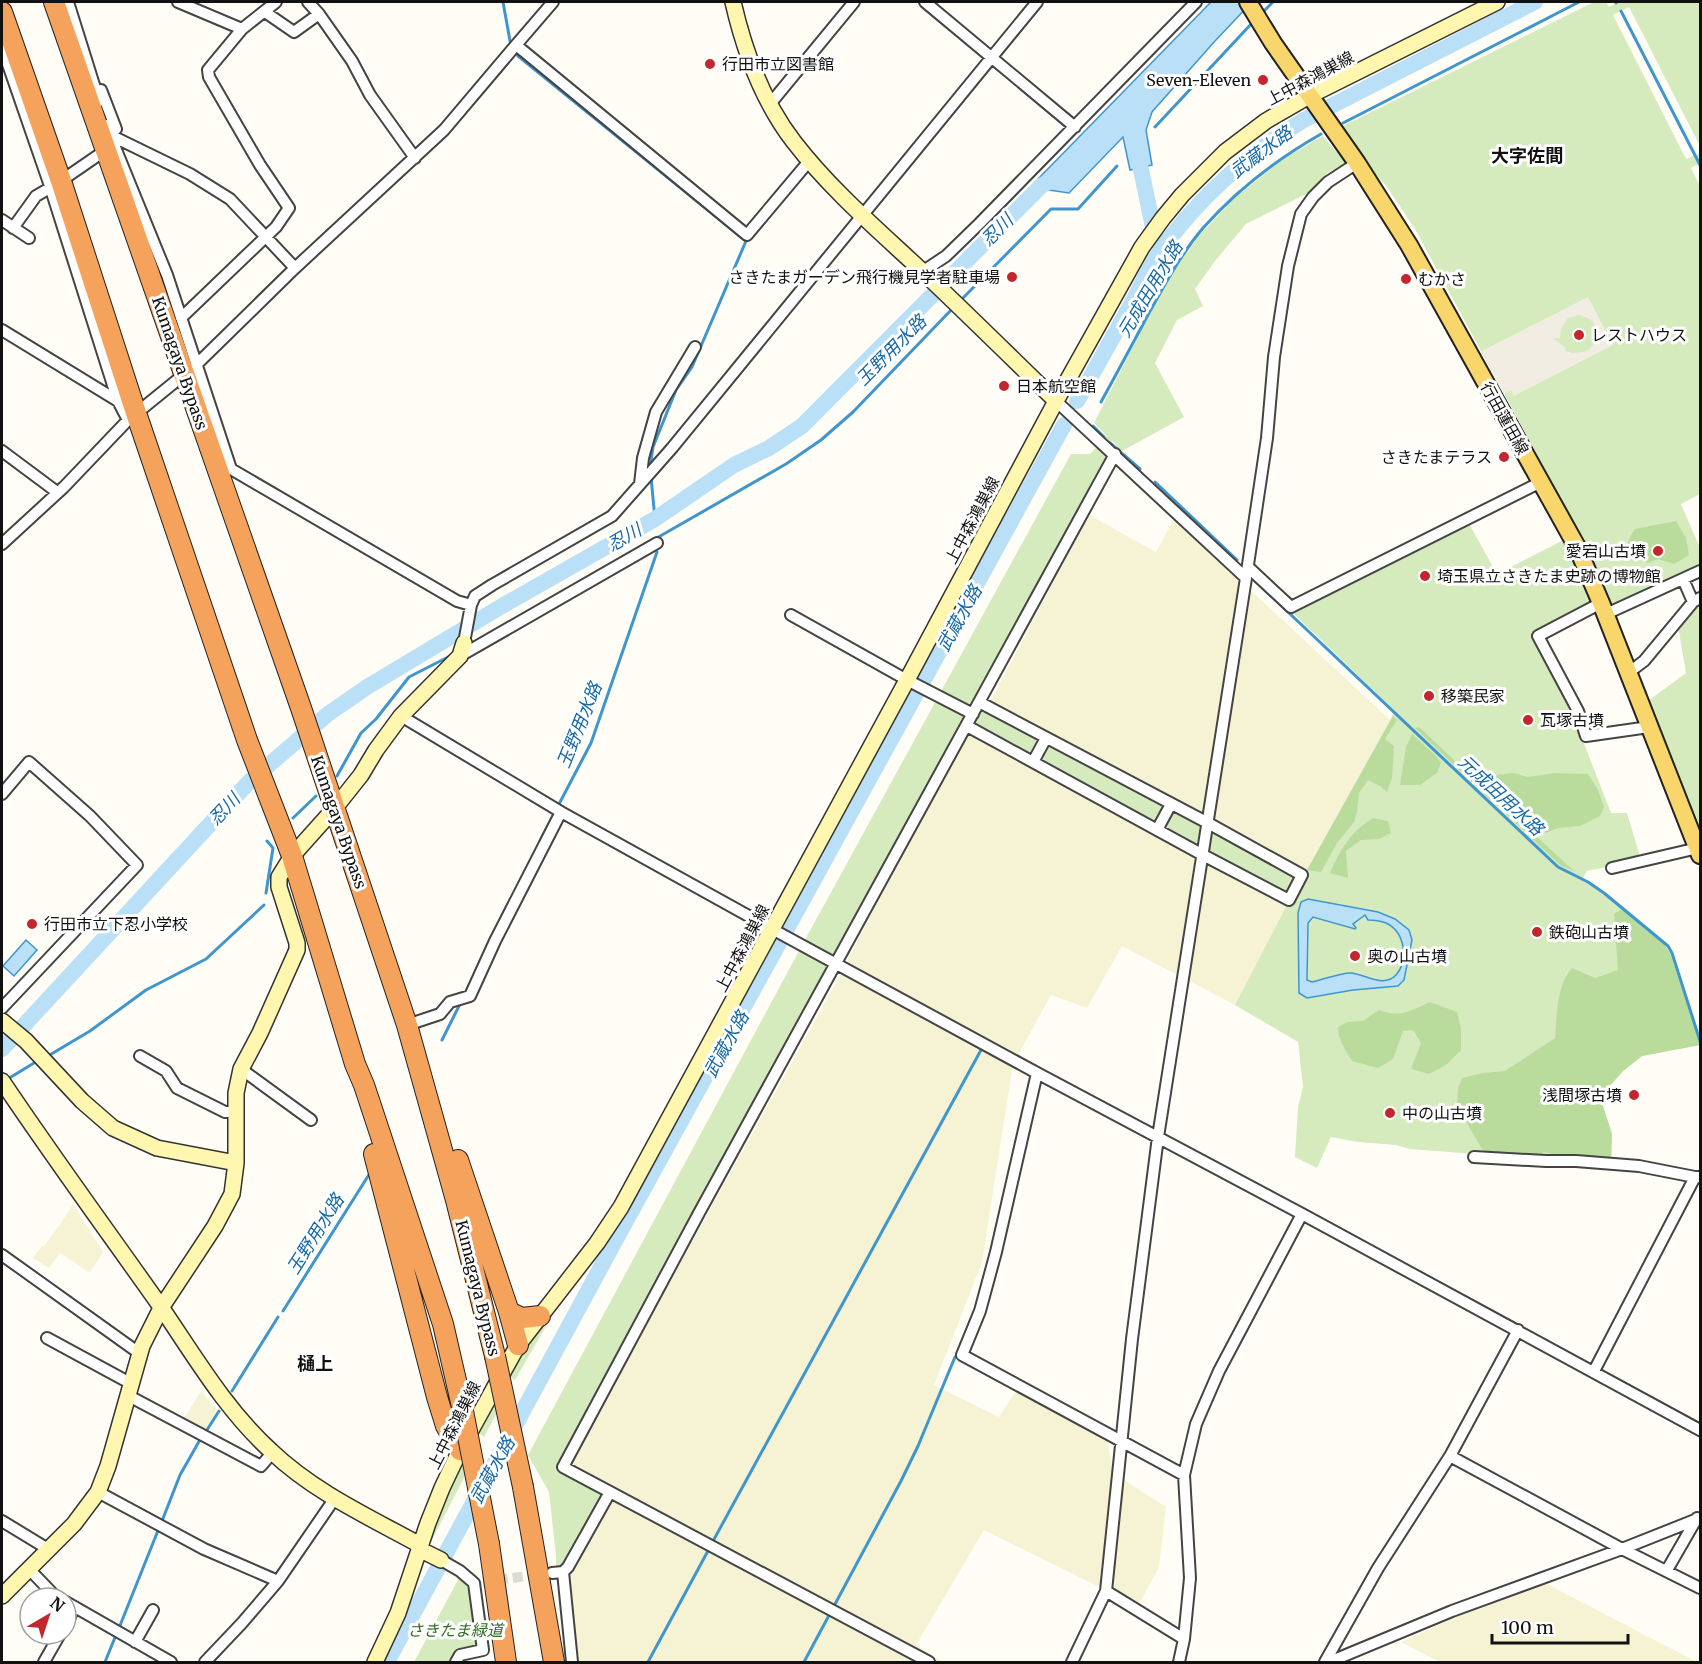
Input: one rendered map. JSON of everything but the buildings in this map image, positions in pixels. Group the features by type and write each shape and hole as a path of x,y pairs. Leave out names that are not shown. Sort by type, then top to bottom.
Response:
{"highway":[{"name":"Kumagaya Bypass","path":"54,2 191,370 409,1033 456,1200 495,1356 523,1487 554,1662"},
{"path":"2,12 61,181 132,417 247,740 292,856 355,1064 443,1324 489,1544 506,1662"},
{"path":"409,1033 428,1069 518,1345"},
{"path":"355,1064 356,1088 437,1397 446,1426 460,1450"},
{"path":"509,1312 522,1318 540,1316"}],"main road":[{"name":"行田蓮田線","path":"1254,12 1312,100 1357,162 1409,245 1577,547 1699,852"}],"street":[{"path":"68,2 84,56 167,275 181,318 191,370 231,469 470,608"},
{"path":"178,2 242,29"},
{"path":"181,318 276,227 289,208 260,165 209,77 208,70 242,29 276,2"},
{"path":"308,2 352,61 370,95 415,158"},
{"path":"2,544 132,417 191,370 444,130 552,2"},
{"path":"733,2 748,57 770,104 793,141 810,160 863,216 1060,404 1247,572 1291,607 1541,482"},
{"path":"770,104 854,2"},
{"path":"925,2 1075,126"},
{"path":"462,649 470,608 475,596 612,516 672,448 1037,2"},
{"path":"924,274 972,232 1196,2"},
{"name":"上中森鴻巣線","path":"375,1662 398,1613 439,1495 460,1450 518,1345 593,1250 618,1213 911,682 1142,247 1163,218 1203,173 1230,147 1266,121 1312,100 1497,2"},
{"path":"265,12 294,32 319,14"},
{"path":"516,45 747,235 810,160"},
{"path":"2,47 48,180 118,401"},
{"path":"113,132 230,199 296,268"},
{"path":"68,176 100,154"},
{"path":"1072,1662 1106,1591 1132,1339 1158,1137 1267,438 1276,345 1288,266 1301,214 1312,197 1357,162"},
{"path":"14,228 36,196 48,189"},
{"path":"2,220 29,238"},
{"path":"2,330 118,401 132,417"},
{"path":"640,485 643,458 656,412 695,347"},
{"path":"2,451 57,492"},
{"path":"929,1662 563,1467 1115,454"},
{"path":"2,1596 74,1524 98,1492 108,1466 139,1353 161,1308 215,1226 232,1194 236,1163 236,1093 241,1069 260,1033 297,950 279,887 279,877 292,856 361,775 401,716 462,649 657,543"},
{"path":"1649,727 1586,736 1578,711 1538,636 1701,571"},
{"path":"1628,673 1644,662 1697,600 1683,579"},
{"path":"791,615 973,714"},
{"path":"966,726 1289,900 1302,875 979,702"},
{"path":"401,716 561,812 775,931 1701,1430"},
{"path":"1033,762 1046,738"},
{"path":"2,794 29,762 90,816 137,865 2,1008"},
{"path":"1157,830 1171,804"},
{"path":"409,1033 440,1014 450,1002 470,996 495,941 561,812"},
{"path":"1612,868 1699,852"},
{"path":"2,1021 26,1041 82,1101 113,1128 157,1148 236,1163"},
{"path":"140,1056 165,1071 177,1088 225,1112 235,1112"},
{"path":"241,1069 311,1120"},
{"path":"1037,1073 996,1252 980,1311 962,1355 1184,1475"},
{"path":"2,1081 205,1374 241,1421 272,1453 335,1498 478,1582 483,1650 460,1655 456,1662"},
{"path":"1474,1157 1639,1166 1698,1177 1594,1371"},
{"path":"1179,1662 1184,1639 1190,1578 1184,1475 1196,1424 1219,1371 1302,1214"},
{"path":"2,1255 139,1353"},
{"path":"1327,1662 1378,1568 1450,1456 1518,1330"},
{"path":"47,1338 261,1466 272,1453"},
{"path":"1450,1456 1622,1549 1701,1588"},
{"path":"98,1492 204,1549 278,1581"},
{"path":"572,1662 557,1573 568,1568 610,1492"},
{"path":"205,1662 278,1581 335,1498"},
{"path":"1327,1662 1452,1611 1622,1549 1699,1516"},
{"path":"1667,1570 1699,1516"},
{"path":"2,1521 48,1551"},
{"path":"29,1569 45,1586"},
{"path":"1106,1591 1184,1639"},
{"path":"78,1609 171,1662"},
{"path":"135,1642 153,1610"},
{"path":"44,1662 53,1646"}],"shaded area":[{"path":"1588,297 1613,345 1514,396 1511,390 1504,394 1482,351","holes":["1580,315 1593,321 1597,331 1596,340 1590,349 1584,352 1565,351 1566,348 1553,338 1560,338 1561,328 1568,318"]},
{"path":"1089,515 1156,552 1174,519 1390,720 1305,874 989,704"},
{"path":"967,730 1289,903 1235,1005 1122,946 1087,1008 1051,995 1013,1064 982,1262 934,1385 999,1417 1018,1388 1107,1437 1113,1473 1166,1507 1159,1567 1138,1606 984,1530 916,1645 940,1662 574,1662 566,1582 614,1488 568,1465 841,974"},
{"path":"73,1204 103,1252 90,1273 60,1253 49,1268 33,1258"},
{"path":"201,1391 217,1410 204,1431 183,1420"},
{"path":"1539,1580 1697,1662 1440,1662 1401,1642"}],"green space":[{"path":"1594,2 1606,2 1609,7 1619,2 1700,2 1700,146 1629,7 1613,15 1686,159 1700,153 1700,163 1691,168 1700,186 1700,494 1681,504 1700,548 1700,568 1612,607 1607,596 1533,634 1577,714 1583,741 1611,813 1627,813 1641,860 1587,871 1582,880 1635,917 1665,946 1671,955 1700,1045 1642,1056 1623,1071 1600,1097 1612,1134 1611,1162 1410,1149 1396,1145 1331,1137 1317,1168 1295,1157 1298,1107 1303,1087 1298,1042 1235,1005 1288,903 963,728 560,1466 606,1493 564,1566 556,1568 549,1492 528,1455 800,949 1071,454 1090,454 1107,436 1094,423 1139,335 1136,333 1142,321 1146,322 1172,273 1170,271 1183,251 1187,253 1198,237 1226,207 1224,204 1238,190 1241,193 1283,159 1323,136 1346,163 1327,173 1312,191 1246,224 1195,289 1203,306 1177,320 1155,363 1184,417 1122,451 1112,441 1104,451 1109,457 978,697 1305,874 1395,711 1292,612 1468,522 1497,574 1579,532 1415,229 1387,187 1368,165 1343,126"},
{"path":"1676,521 1686,538 1689,555 1674,564 1658,559 1648,563 1636,557 1629,550 1628,541 1635,529"},
{"path":"1700,601 1700,833 1648,701 1686,673 1678,626"},
{"path":"1393,716 1397,720 1385,739 1394,746 1392,778 1387,792 1368,780 1359,793 1354,822 1337,843 1321,872 1307,870"},
{"path":"1419,727 1499,802 1496,805 1415,728"},
{"path":"1412,734 1441,763 1437,773 1420,785 1400,785 1406,747"},
{"path":"1513,773 1528,777 1555,773 1588,774 1598,790 1604,807 1600,816 1580,826 1558,828 1546,833 1494,781 1497,775"},
{"path":"1509,811 1575,872 1560,865 1505,813"},
{"path":"1373,818 1388,821 1391,833 1379,839 1361,840 1346,851 1348,878 1330,873 1347,842 1358,829"},
{"path":"1622,909 1656,936 1667,948 1700,1045 1642,1056 1623,1071 1600,1097 1612,1134 1611,1162 1566,1159 1564,1156 1543,1152 1539,1159 1489,1155 1482,1149 1457,1106 1458,1088 1462,1078 1505,1071 1555,1038 1560,992 1572,968 1595,978 1618,970 1614,914"},
{"path":"1430,1002 1457,1012 1461,1029 1461,1050 1446,1065 1429,1074 1411,1069 1421,1043 1413,1030 1403,1031 1393,1059 1378,1068 1352,1061 1344,1049 1338,1027 1347,1022 1363,1021 1379,1010 1393,1013 1411,1011"},
{"path":"561,1300 515,1380 510,1377 531,1338"},
{"path":"494,1402 500,1407 484,1437 478,1433"},
{"path":"463,1461 467,1463 468,1470 432,1540 429,1539 443,1500"},
{"name":"さきたま緑道","path":"459,1578 470,1589 480,1642 475,1648 452,1662 414,1662"}],"water":[{"path":"1211,2 1252,2 1152,112 1146,130 1152,165 1130,170 1123,137 1069,193 1049,190 1038,179"},
{"path":"1308,899 1378,912 1395,919 1409,930 1412,940 1404,980 1398,986 1353,990 1307,998 1299,993 1298,913 1301,902","holes":["1365,915 1368,920 1386,923 1401,939 1403,962 1396,975 1391,979 1380,981 1352,973 1312,982 1307,980 1308,923 1313,917 1355,929 1353,924"]},
{"path":"26,940 37,950 14,976 3,966"}],"waterway":[{"path":"503,2 510,41 518,56 746,241 692,367 676,390 653,447 650,467"},
{"name":"玉野用水路","path":"1262,13 1273,2"},
{"name":"武蔵水路","path":"1077,401 1159,253 1206,196 1242,164 1302,121 1535,2"},
{"name":"元成田用水路","path":"1343,123 1579,2"},
{"path":"1621,11 1700,165"},
{"name":"玉野用水路","path":"1155,127 1253,22"},
{"name":"元成田用水路","path":"1101,402 1167,280 1203,228 1258,176 1321,134"},
{"path":"1136,146 1156,241"},
{"name":"玉野用水路","path":"960,301 1051,209 1078,209 1117,166"},
{"name":"忍川","path":"2,1049 249,782 328,714 367,687 502,606 655,519 734,465 769,448 802,426 1041,186 1062,174"},
{"name":"玉野用水路","path":"655,539 786,464 821,440 853,412 953,308"},
{"name":"武蔵水路","path":"387,1662 615,1241 1064,425"},
{"name":"元成田用水路","path":"1093,426 1104,437"},
{"name":"元成田用水路","path":"1110,443 1140,469"},
{"path":"651,477 655,519"},
{"name":"元成田用水路","path":"1155,482 1237,560"},
{"name":"玉野用水路","path":"558,806 591,743 657,552"},
{"name":"元成田用水路","path":"1253,579 1558,867 1604,893 1668,946 1700,1041"},
{"path":"337,776 361,733 376,719 409,677 452,655"},
{"path":"293,818 316,796"},
{"name":"玉野用水路","path":"541,839 554,814"},
{"path":"266,893 273,848 267,841"},
{"path":"48,1056 90,1031 146,990 206,959 264,905"},
{"name":"玉野用水路","path":"465,994 474,976"},
{"name":"玉野用水路","path":"442,1040 460,1004"},
{"path":"712,1543 981,1050"},
{"path":"11,1077 34,1063"},
{"name":"玉野用水路","path":"283,1311 370,1173"},
{"name":"玉野用水路","path":"232,1391 278,1317"},
{"path":"804,1662 901,1481 955,1357"},
{"name":"玉野用水路","path":"205,1433 219,1411"},
{"name":"玉野用水路","path":"162,1521 180,1475 201,1438"},
{"name":"玉野用水路","path":"119,1628 159,1528"},
{"path":"648,1662 709,1549"},
{"name":"玉野用水路","path":"105,1662 116,1635"}],"tunnel":[{"path":"483,1582 542,1574"}],"place":[{"name":"行田市立図書館","path":"710,64"},
{"name":"Seven-Eleven","path":"1263,80"},
{"name":"さきたまガーデン飛行機見学者駐車場","path":"1012,277"},
{"name":"むかさ","path":"1406,279"},
{"name":"レストハウス","path":"1579,335"},
{"name":"日本航空館","path":"1004,386"},
{"name":"さきたまテラス","path":"1504,457"},
{"name":"愛宕山古墳","path":"1658,551"},
{"name":"埼玉県立さきたま史跡の博物館","path":"1425,576"},
{"name":"移築民家","path":"1429,696"},
{"name":"瓦塚古墳","path":"1528,720"},
{"name":"行田市立下忍小学校","path":"32,924"},
{"name":"鉄砲山古墳","path":"1537,932"},
{"name":"奥の山古墳","path":"1355,956"},
{"name":"浅間塚古墳","path":"1634,1095"},
{"name":"中の山古墳","path":"1390,1113"}],"district":[{"name":"大字佐間","path":"1527,155"},
{"name":"樋上","path":"315,1363"}]}
